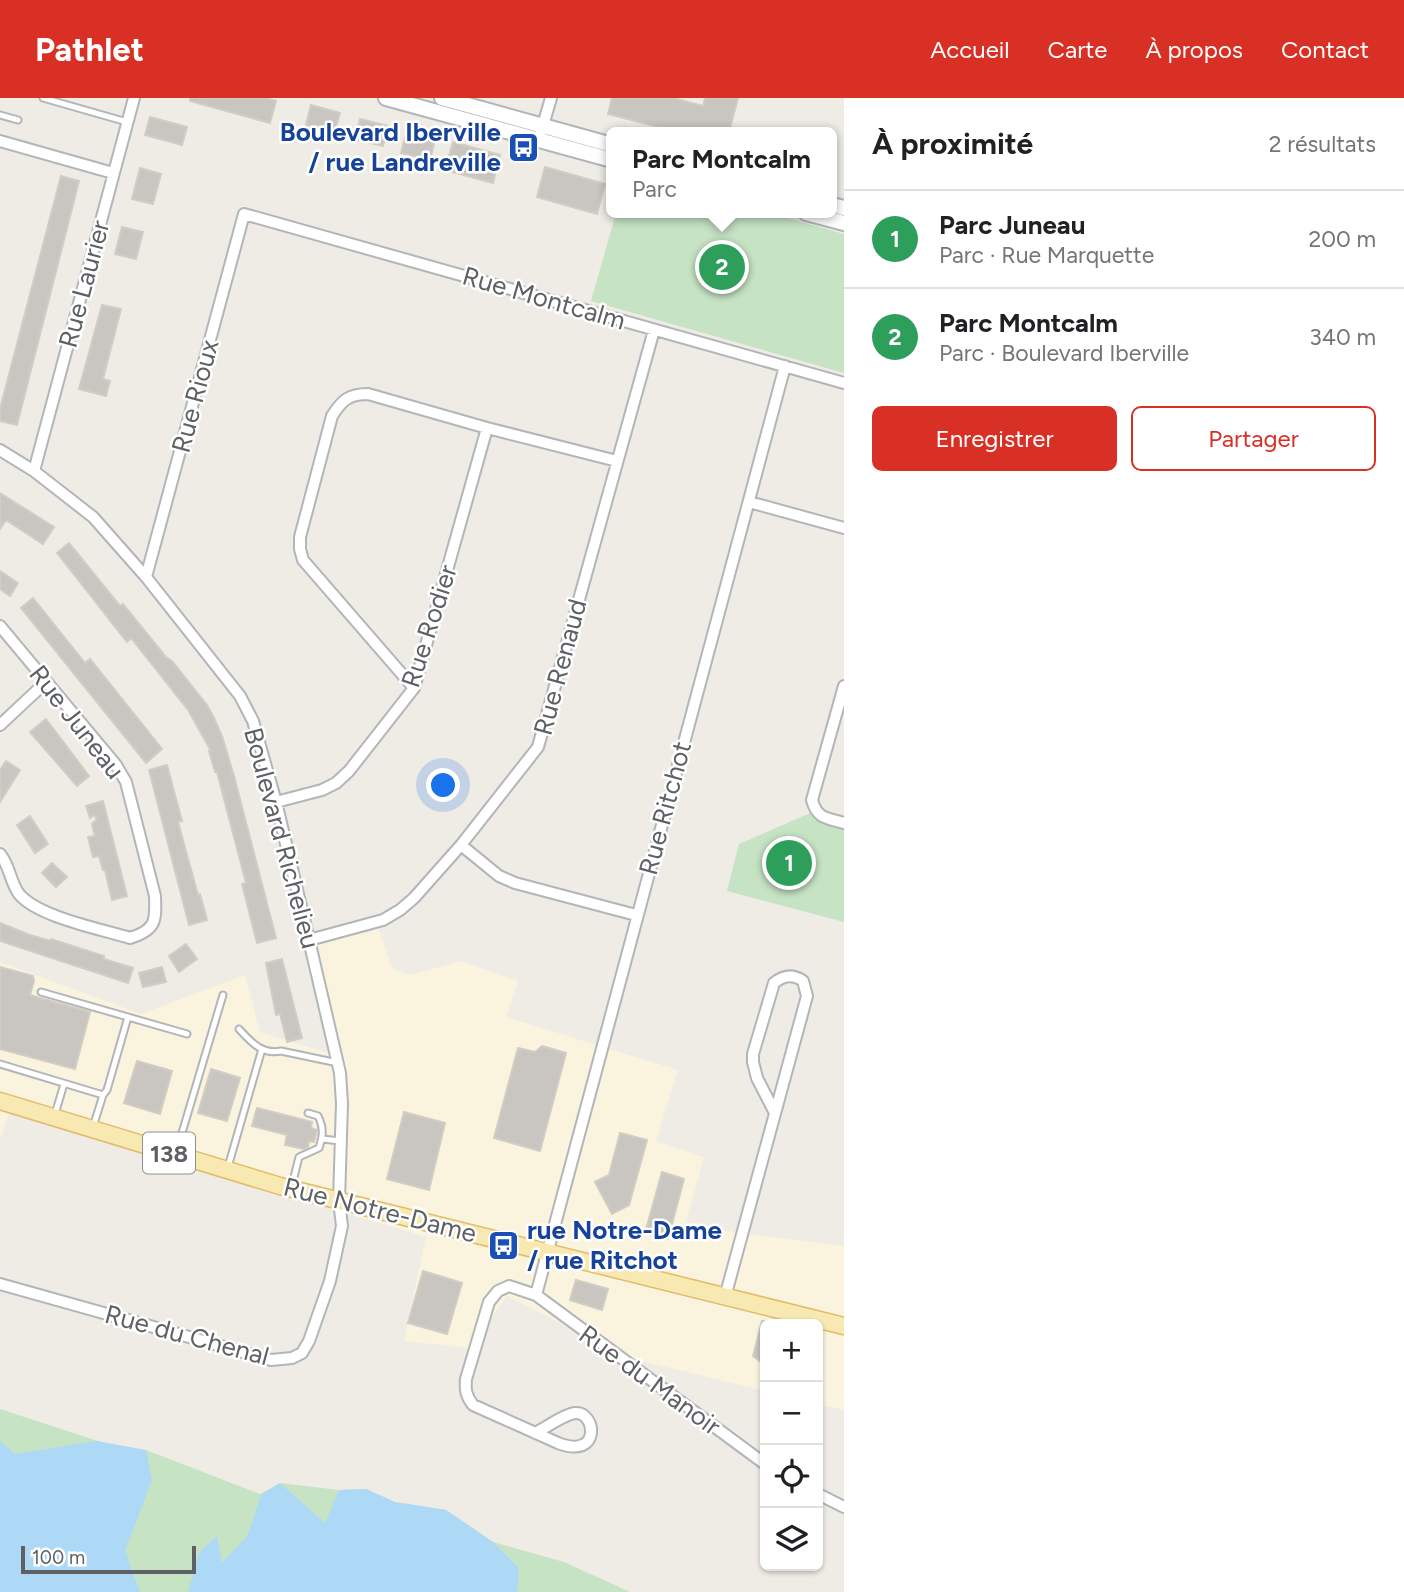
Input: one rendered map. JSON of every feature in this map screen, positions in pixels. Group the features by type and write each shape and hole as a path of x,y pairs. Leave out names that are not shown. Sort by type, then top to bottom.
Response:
{"main road":[{"name":"Rue Notre-Dame","path":"0,1101 339,1201 844,1326"}],"street":[{"name":"Rue Laurier","path":"34,471 134,98"},
{"path":"386,98 541,133 606,144"},
{"path":"442,98 606,158"},
{"path":"541,133 551,98"},
{"path":"0,141 113,173"},
{"name":"Rue Montcalm","path":"244,214 844,383"},
{"name":"Rue Rioux","path":"146,577 244,214"},
{"path":"825,218 844,223"},
{"name":"Rue Renaud","path":"309,940 383,920 400,910 461,845 538,747 654,330"},
{"name":"Rue Ritchot","path":"536,1295 785,366"},
{"path":"414,688 303,560 300,549 300,537 332,416 341,402 354,394 369,394 617,461"},
{"name":"Rue Rodier","path":"276,802 321,790 335,783 349,771 414,688 487,428"},
{"name":"Boulevard Richelieu","path":"0,450 34,471 93,517 146,577 240,696 253,721 276,802 338,1063 342,1103 339,1201"},
{"path":"749,502 844,528"},
{"name":"Rue Juneau","path":"0,626 116,765 125,782 155,896 153,925 144,934 130,938 42,911 27,902 16,890 0,854"},
{"path":"0,725 46,682"},
{"path":"844,686 812,800 815,811 824,817 844,823"},
{"path":"461,845 499,876 515,883 636,915"},
{"path":"725,1297 807,996 803,981 792,976 774,983 753,1054 757,1078 775,1113"},
{"name":"Rue du Chenal","path":"0,1284 271,1360 292,1358 302,1353 309,1341 330,1281 342,1226 339,1201"},
{"path":"535,1433 571,1414 579,1413 587,1417 591,1425 591,1435 587,1443 580,1448 569,1447 535,1433 473,1405 467,1398 465,1388 489,1301 498,1291 509,1286 536,1295"},
{"name":"Rue du Manoir","path":"536,1295 760,1460"},
{"path":"823,1496 844,1507"}],"lane":[{"path":"43,98 127,122"},
{"path":"0,115 18,120"},
{"path":"41,992 187,1034"},
{"path":"175,1154 223,995"},
{"path":"92,1130 107,1090 128,1017"},
{"path":"239,1030 255,1046 272,1053 281,1051 338,1063"},
{"path":"228,1170 262,1049"},
{"path":"0,1064 103,1096"},
{"path":"54,1118 64,1084"},
{"path":"291,1188 299,1157 318,1148 322,1139 323,1127 318,1116 308,1113"},
{"path":"322,1139 341,1141"}],"shaded area":[{"path":"379,929 392,968 409,975 461,961 518,981 506,1017 678,1070 656,1141 704,1157 685,1226 844,1246 844,1410 823,1405 823,1319 760,1319 760,1390 633,1359 507,1296 469,1348 404,1341 426,1237 9,1113 0,1140 0,962 141,1014 245,975 260,1032 340,1057 318,945"}],"green space":[{"path":"615,218 788,218 844,234 844,373 591,301"},
{"path":"815,811 844,823 844,922 727,891 739,844"},
{"path":"0,1409 110,1445 146,1450 260,1494 280,1483 339,1490 366,1489 395,1502 446,1510 493,1542 564,1562 630,1592 12,1592 0,1587"}],"water":[{"path":"0,1441 15,1454 97,1441 146,1450 152,1480 125,1551 140,1592 0,1592"},
{"path":"280,1483 325,1523 339,1490 366,1489 395,1502 446,1510 493,1542 517,1566 517,1592 188,1592 199,1553 217,1536 222,1563 248,1535 261,1495"}],"building":[{"path":"190,98 265,98 276,101 270,123 190,101"},
{"path":"612,98 673,98 703,106 705,98 738,98 730,127 659,127 608,114"},
{"path":"311,105 340,113 334,133 306,125"},
{"path":"150,117 187,127 182,145 145,135"},
{"path":"360,119 388,126 383,146 355,139"},
{"path":"406,133 435,140 430,160 401,153"},
{"path":"453,142 500,155 493,183 445,170"},
{"path":"545,167 605,184 597,214 537,197"},
{"path":"140,168 161,174 153,204 132,199"},
{"path":"61,176 79,181 17,425 0,421 0,409"},
{"path":"122,227 143,232 136,259 115,254"},
{"path":"102,305 121,309 103,379 110,381 106,396 79,389"},
{"path":"0,493 54,527 43,544 6,520 0,529"},
{"path":"69,543 120,606 123,604 172,661 214,718 234,776 276,938 257,943 242,884 246,883 211,751 188,710 131,638 127,642 57,553"},
{"path":"0,571 18,583 10,596 0,589"},
{"path":"33,598 85,663 90,659 162,749 146,763 21,608"},
{"path":"46,719 89,776 77,786 30,732"},
{"path":"6,761 20,770 0,802 0,770"},
{"path":"167,765 182,821 178,822 207,920 189,925 149,770"},
{"path":"103,801 127,896 112,900 105,870 99,856 93,857 88,837 95,836 92,824 97,819 94,815 90,818 86,806"},
{"path":"30,816 48,844 35,853 17,825"},
{"path":"52,863 67,877 56,887 42,873"},
{"path":"0,923 133,968 128,983 0,941"},
{"path":"186,944 197,959 179,972 169,956"},
{"path":"282,959 302,1038 287,1042 280,1014 276,1015 266,963"},
{"path":"0,967 33,976 30,995 90,1012 75,1069 0,1049"},
{"path":"162,967 166,982 143,987 139,973"},
{"path":"542,1046 566,1053 540,1151 494,1138 518,1048 535,1052"},
{"path":"137,1061 172,1071 160,1114 124,1103"},
{"path":"211,1069 240,1078 227,1121 198,1113"},
{"path":"257,1108 312,1122 311,1128 317,1130 314,1142 309,1141 308,1147 304,1149 285,1145 287,1135 252,1126"},
{"path":"404,1112 445,1123 429,1190 387,1179"},
{"path":"620,1133 647,1140 629,1205 612,1214 595,1182 609,1175"},
{"path":"662,1172 684,1179 668,1239 645,1233"},
{"path":"423,1271 462,1283 447,1334 408,1323"},
{"path":"576,1280 608,1289 602,1310 570,1300"},
{"path":"760,1329 760,1361 753,1356"}],"place":[{"name":"Boulevard Iberville / rue Landreville","path":"524,147"},
{"name":"Parc Montcalm","path":"722,267"},
{"name":"Parc Juneau","path":"789,863"},
{"name":"rue Notre-Dame / rue Ritchot","path":"504,1245"}]}
